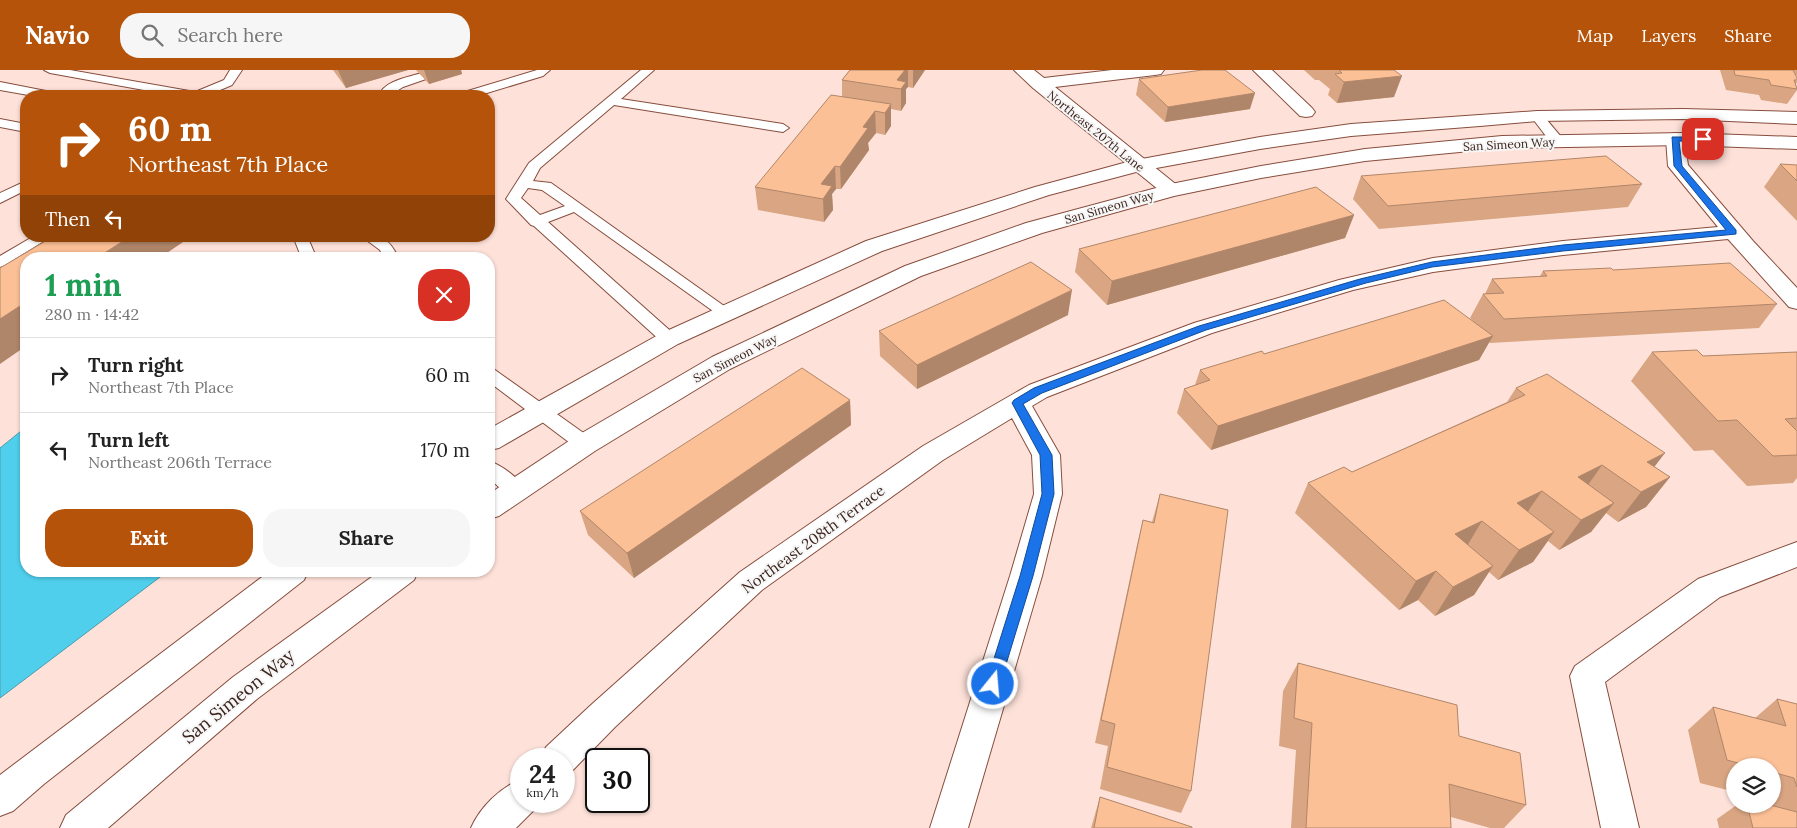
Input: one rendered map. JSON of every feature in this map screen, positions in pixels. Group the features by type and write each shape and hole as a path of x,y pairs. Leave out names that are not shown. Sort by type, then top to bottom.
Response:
{"street":[{"name":"Northeast 207th Lane","path":"1023,70 1171,190"},
{"path":"1039,84 1156,70"},
{"path":"1262,70 1306,112"},
{"name":"San Simeon Way","path":"495,437 669,340 874,246 1042,191 1138,165 1260,143 1351,130 1537,116 1683,114 1797,118"},
{"path":"1675,139 1678,166 1733,232 1797,302"},
{"name":"San Simeon Way","path":"495,504 585,444 721,363 913,271 1034,228 1171,190 1261,172 1365,155 1502,142 1675,139 1797,143"},
{"name":"Northeast 208th Terrace","path":"570,748 602,716 751,581 933,453 1038,391 1203,328 1366,280 1442,263 1563,248 1733,232"},
{"path":"949,828 1026,576 1048,494 1046,455 1017,403"},
{"path":"1620,828 1588,676 1708,588 1797,554"},
{"path":"0,798 30,772 285,577"},
{"name":"San Simeon Way","path":"78,828 244,688 395,577"},
{"path":"490,828 510,808"}],"lane":[{"path":"50,70 163,90"},
{"path":"210,90 228,82 236,70"},
{"path":"485,90 538,74 544,70"},
{"path":"648,70 534,166 513,199 536,222 669,340"},
{"path":"389,90 399,84 422,77"},
{"path":"0,86 20,90"},
{"path":"613,101 783,128"},
{"path":"1537,116 1557,140"},
{"path":"0,123 20,127"},
{"path":"524,184 546,186 726,313"},
{"path":"0,199 20,187"},
{"path":"536,222 574,207"},
{"path":"0,262 35,242"},
{"path":"495,378 542,410 585,444"},
{"path":"495,473 515,489"}],"water":[{"path":"20,432 20,577 160,577 0,698 0,448"}],"building":[{"path":"850,70 905,70 897,80 906,82 901,89 842,80"},
{"path":"1202,70 1225,70 1255,93 1168,107 1139,79"},
{"path":"1339,70 1394,70 1402,76 1344,82 1335,74 1342,73"},
{"path":"1734,70 1793,70 1797,78 1797,80 1794,80 1797,89 1771,85 1769,80 1735,75"},
{"path":"831,95 891,104 885,113 875,111 863,127 868,128 840,167 835,166 821,184 832,186 823,199 755,187"},
{"path":"1606,156 1642,184 1388,206 1361,176"},
{"path":"1780,164 1797,165 1797,181"},
{"path":"1316,187 1354,215 1112,281 1079,249"},
{"path":"44,242 122,242 106,252 27,252"},
{"path":"20,256 20,306 0,319 0,268"},
{"path":"1031,262 1072,290 917,365 879,331"},
{"path":"1730,263 1777,304 1504,319 1483,294 1504,293 1492,279 1547,276 1543,271 1611,268 1613,270"},
{"path":"1444,300 1493,336 1218,426 1184,389 1210,380 1200,370 1262,351 1264,354"},
{"path":"1697,350 1703,356 1797,352 1797,418 1785,419 1797,431 1797,455 1773,456 1737,420 1718,421 1652,352"},
{"path":"802,368 850,400 627,553 580,511"},
{"path":"1547,374 1665,453 1647,462 1670,477 1641,492 1602,465 1578,477 1614,503 1581,520 1542,491 1517,503 1554,532 1519,550 1482,521 1455,534 1493,566 1453,587 1436,571 1416,581 1308,483 1344,467 1352,472 1525,395 1516,388"},
{"path":"1160,494 1228,510 1191,791 1107,767 1115,724 1101,720 1143,520 1154,523"},
{"path":"1298,663 1457,705 1459,736 1520,753 1526,805 1449,784 1451,828 1306,828 1312,723 1294,718"},
{"path":"1777,699 1797,704 1797,787 1794,778 1781,774 1781,758 1726,758 1713,707 1786,726"},
{"path":"1100,797 1192,827 1192,828 1094,828"},
{"path":"1781,808 1797,812 1797,828 1753,828 1749,813 1781,813"}],"route":[{"path":"993,684 1026,576 1048,494 1046,455 1017,403 1038,391 1203,328 1346,285 1432,265 1563,248 1733,232 1678,166 1675,139 1703,139"}]}
